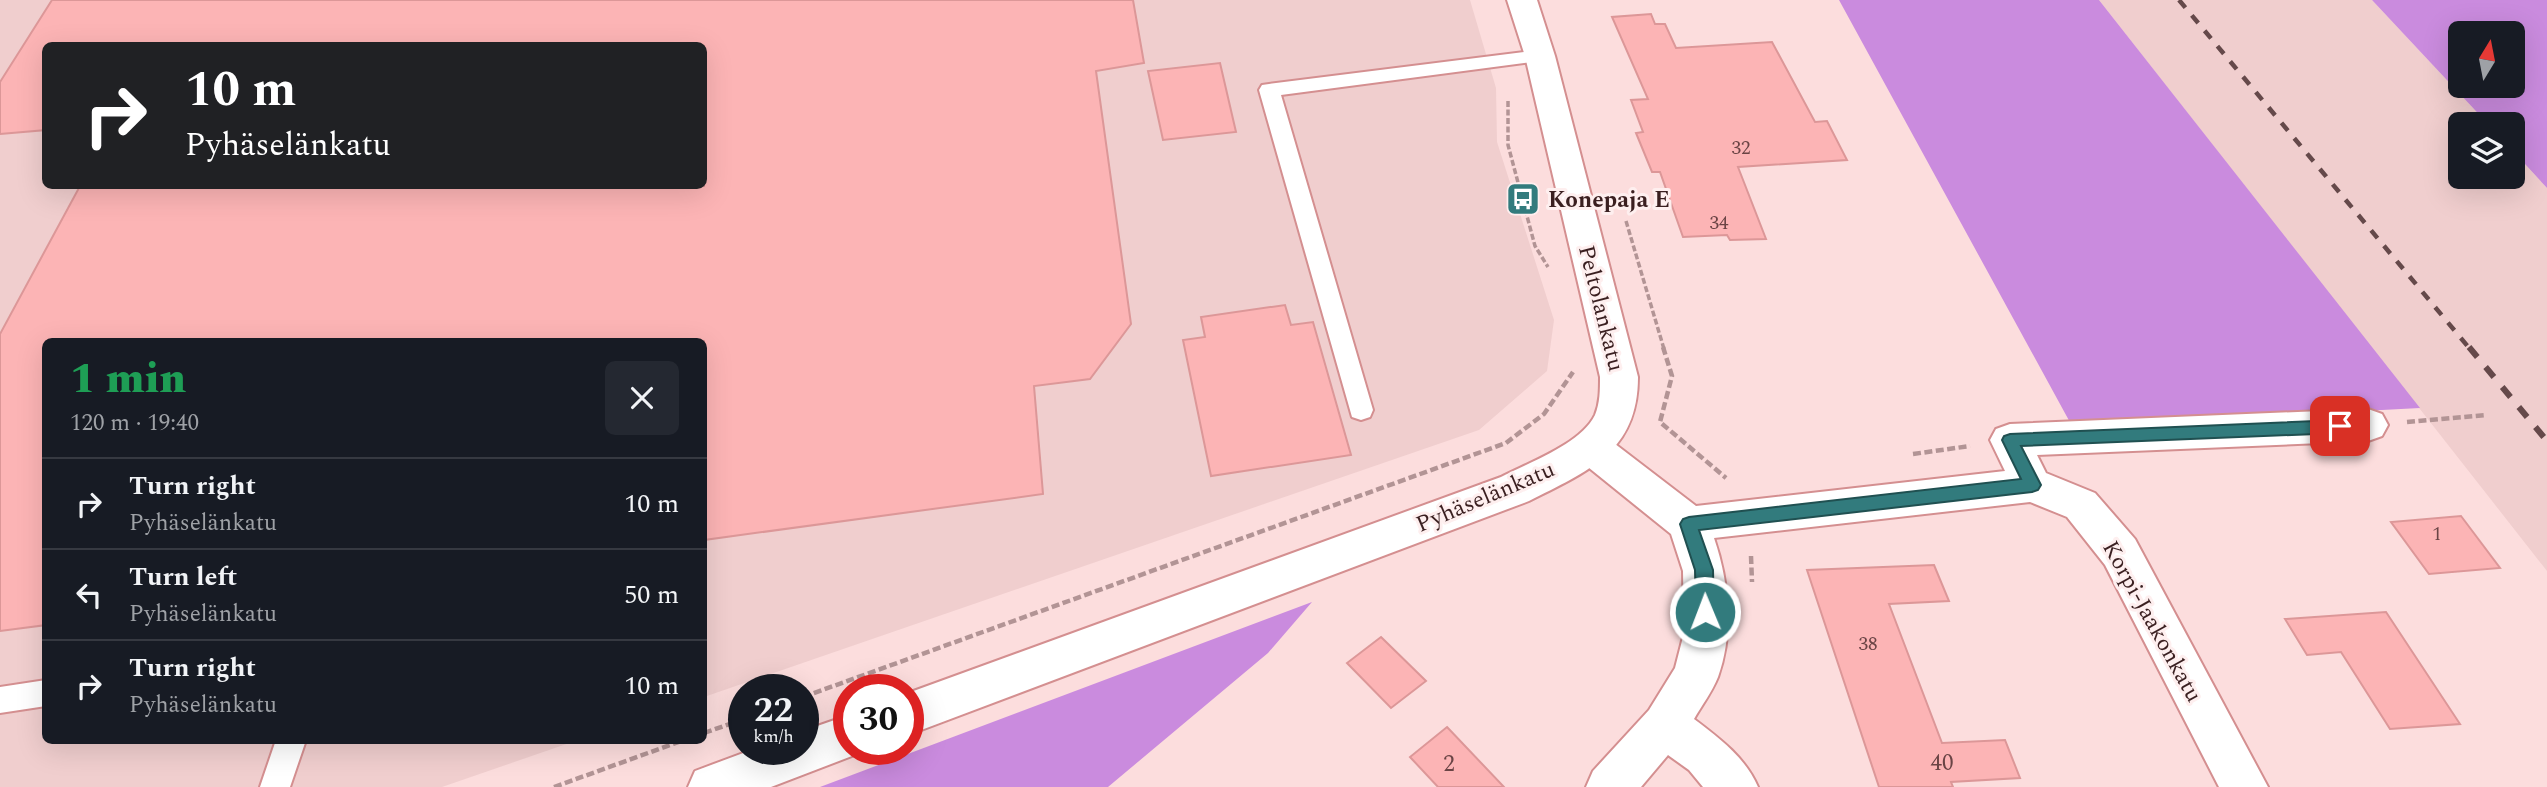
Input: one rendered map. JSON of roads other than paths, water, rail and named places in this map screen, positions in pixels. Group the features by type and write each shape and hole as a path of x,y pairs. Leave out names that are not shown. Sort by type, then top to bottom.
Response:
{"street":[{"name":"Peltolankatu","path":"1522,0 1540,56 1619,377 1621,398 1609,429 1592,448"},
{"path":"1689,524 2032,485 2010,440 2368,425"},
{"path":"1592,448 1689,524 1704,570 1706,633 1696,675 1665,725 1610,787"},
{"name":"Pyhäselänkatu","path":"924,708 1515,489 1592,448"},
{"name":"Korpi-Jaakonkatu","path":"2032,485 2081,505 2120,552 2244,787"},
{"path":"1665,725 1705,755 1734,787"},
{"path":"712,787 833,742"}],"lane":[{"path":"1361,410 1269,90 1540,56"},
{"path":"0,700 42,694"},
{"path":"275,787 290,744"}],"railway":[{"path":"2179,0 2470,349"},
{"path":"2469,347 2547,441"}],"place":[{"name":"Konepaja E","path":"1523,199"}]}
